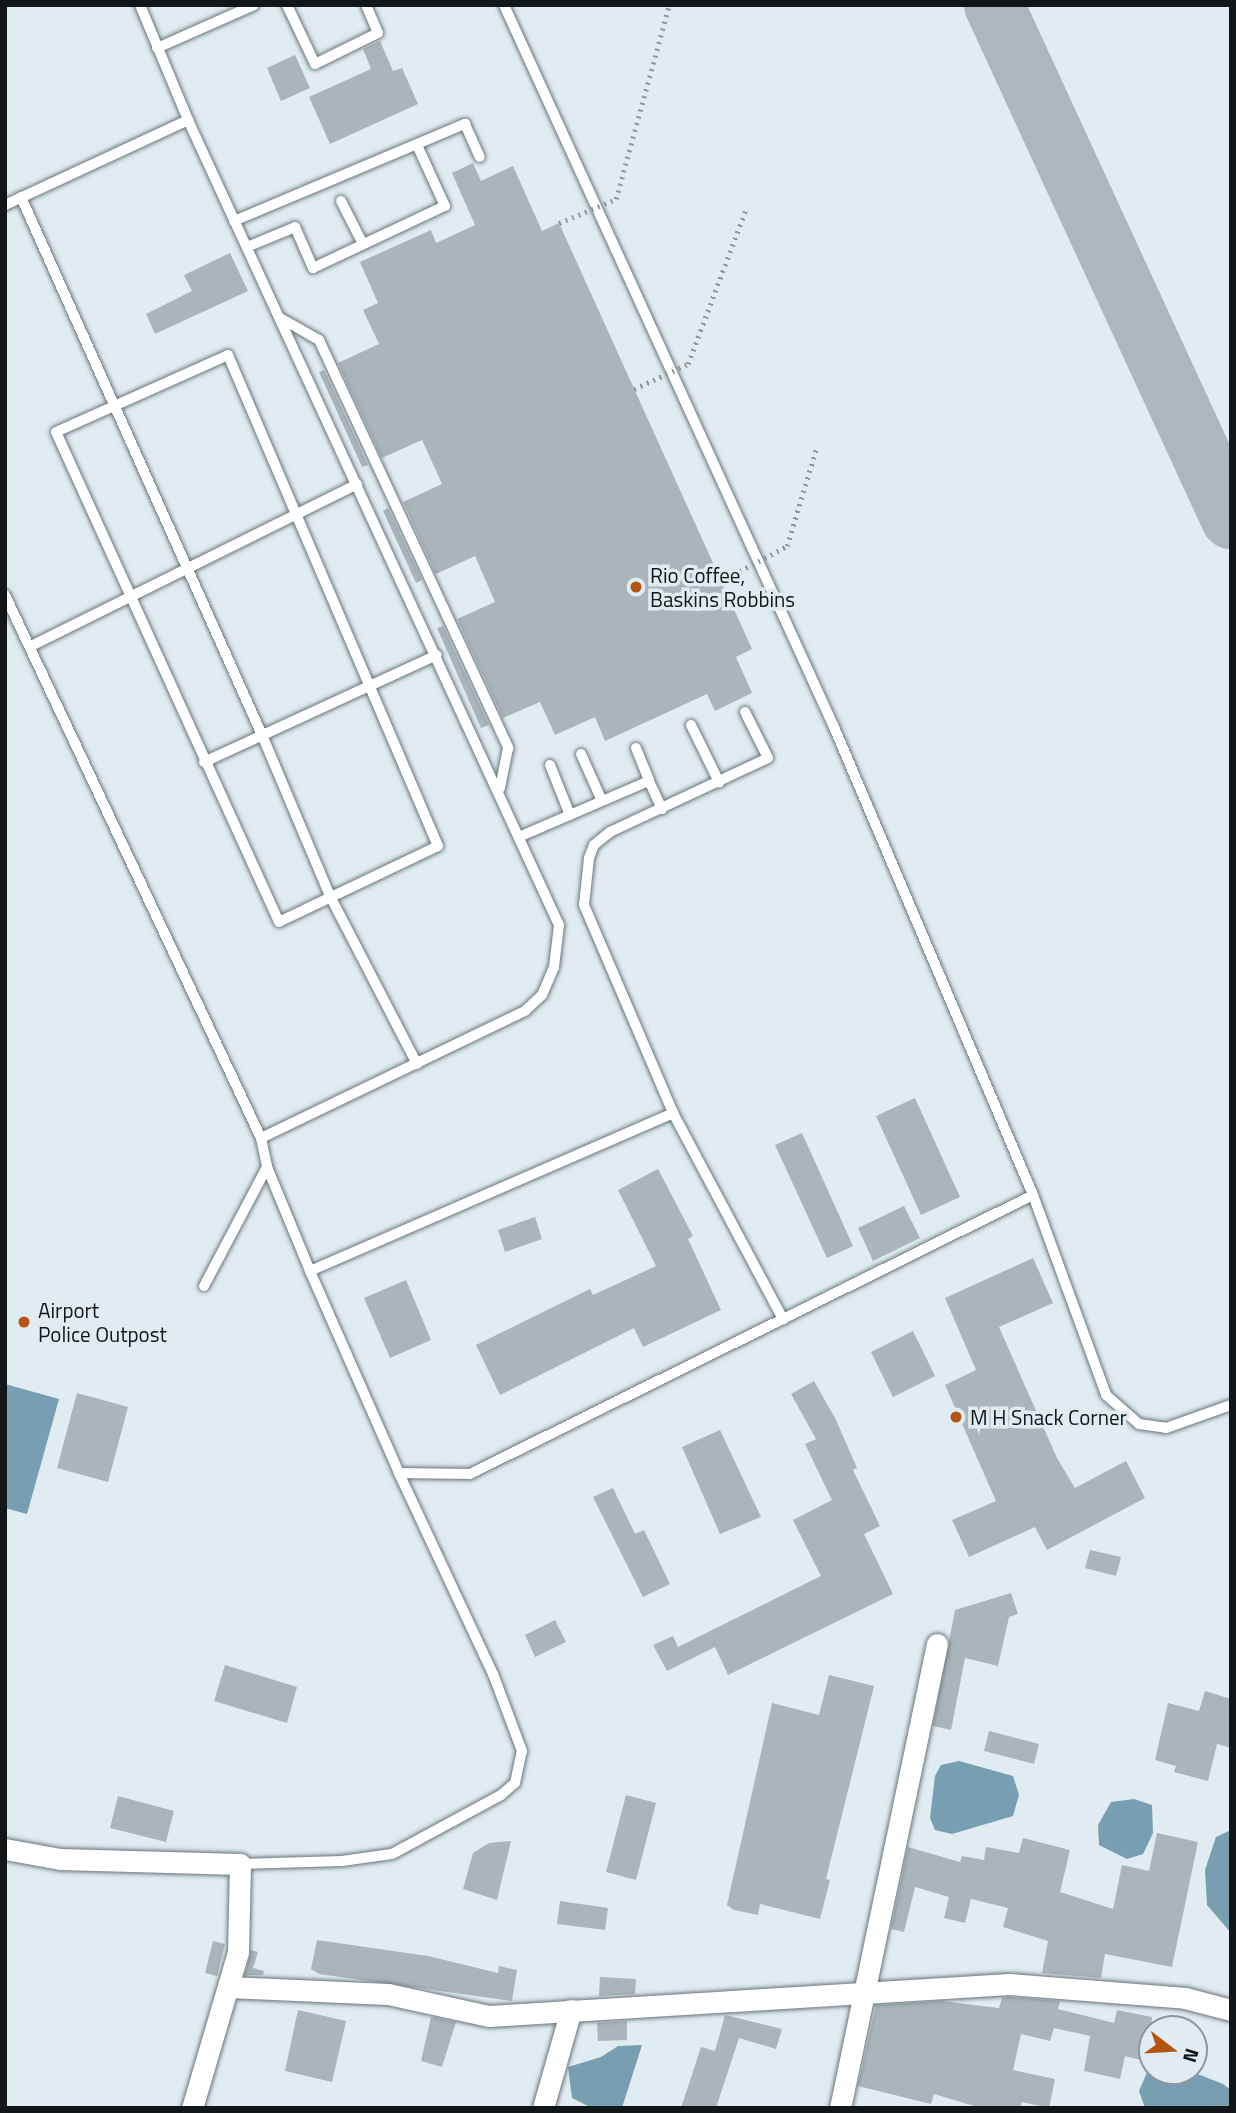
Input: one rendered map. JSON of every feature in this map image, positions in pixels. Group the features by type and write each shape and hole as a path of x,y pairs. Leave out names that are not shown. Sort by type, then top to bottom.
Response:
{"street":[{"path":"840,2108 937,1644"},
{"path":"5,1849 60,1859 240,1864 238,1952 192,2108"},
{"path":"228,1987 388,1994 489,2016 1009,1984 1185,1998 1231,2010"},
{"path":"542,2108 571,2010"}],"lane":[{"path":"140,5 188,120 500,789 559,925 560,942 542,995 525,1011 261,1138"},
{"path":"157,47 254,5"},
{"path":"288,5 315,64 378,33 366,5"},
{"path":"504,5 834,727 1032,1195 1106,1395 1139,1423 1166,1428 1231,1405"},
{"path":"5,205 188,120"},
{"path":"234,221 465,124 480,156"},
{"path":"247,247 295,227 313,268 445,206 417,145"},
{"path":"21,197 185,569 262,735 331,898 417,1063"},
{"path":"341,201 363,244"},
{"path":"280,318 319,340 325,352 508,748 500,789"},
{"path":"228,355 438,846 279,922 204,762 57,432 114,405 228,355"},
{"path":"31,646 357,484"},
{"path":"5,595 261,1138 267,1167 310,1271 493,1674 522,1751 515,1783 501,1795 392,1854 342,1861 240,1864"},
{"path":"204,762 437,655"},
{"path":"745,712 768,758 610,832 594,845 584,881 584,905 673,1113 783,1319"},
{"path":"691,725 719,782"},
{"path":"636,748 662,809"},
{"path":"581,754 602,801"},
{"path":"550,765 570,815"},
{"path":"521,836 649,781"},
{"path":"310,1271 673,1113"},
{"path":"204,1286 267,1167"},
{"path":"400,1473 470,1474 1032,1195"}],"path":[{"path":"559,223 616,199 669,5"},
{"path":"634,389 688,364 746,209"},
{"path":"721,581 787,546 817,446"}],"water":[{"path":"5,1384 59,1399 27,1514 5,1508"},
{"path":"959,1761 1013,1776 1019,1795 1013,1816 952,1834 935,1830 930,1818 935,1776 941,1765"},
{"path":"1134,1799 1152,1805 1153,1833 1143,1854 1127,1859 1099,1845 1098,1825 1111,1802"},
{"path":"1231,1830 1231,1933 1207,1905 1205,1870 1216,1837"},
{"path":"642,2045 622,2108 592,2108 572,2098 568,2067 601,2057 618,2046"},
{"path":"1208,2078 1231,2090 1231,2108 1145,2108 1139,2091 1142,2085 1208,2085"}],"building":[{"path":"380,41 393,71 402,68 418,104 330,144 309,97 371,69 363,49"},
{"path":"295,55 310,88 281,101 267,68"},
{"path":"473,163 481,181 513,166 542,231 559,223 752,649 736,657 752,693 715,711 707,694 605,741 595,717 555,735 540,702 503,718 457,619 495,602 475,556 436,574 403,502 442,484 422,440 382,458 338,363 379,344 363,310 378,303 360,262 431,230 436,243 475,225 452,173"},
{"path":"230,253 248,291 155,334 146,314 192,291 184,275"},
{"path":"324,370 368,465 362,467 319,372"},
{"path":"388,508 422,580 416,583 383,511"},
{"path":"443,626 489,725 481,728 437,628"},
{"path":"915,1098 960,1197 921,1215 876,1116"},
{"path":"802,1133 853,1246 827,1258 775,1145"},
{"path":"658,1169 693,1236 688,1239 721,1310 643,1347 634,1328 500,1395 476,1345 590,1289 593,1295 656,1266 618,1190"},
{"path":"904,1206 920,1238 873,1261 858,1228"},
{"path":"535,1217 542,1239 505,1252 498,1230"},
{"path":"1033,1258 1053,1303 999,1327 1057,1458 1075,1488 1126,1461 1145,1498 1047,1550 1035,1527 969,1557 952,1520 996,1501 945,1385 976,1370 945,1298"},
{"path":"406,1280 431,1340 390,1358 364,1298"},
{"path":"913,1331 935,1376 893,1397 871,1352"},
{"path":"814,1381 836,1420 857,1468 853,1470 880,1526 864,1534 893,1594 728,1675 715,1647 667,1671 653,1645 673,1636 678,1647 821,1576 793,1520 832,1500 805,1444 816,1439 791,1394"},
{"path":"77,1393 128,1407 108,1482 57,1468"},
{"path":"720,1430 761,1517 720,1534 682,1447"},
{"path":"613,1488 635,1534 644,1530 670,1584 643,1597 593,1497"},
{"path":"1090,1550 1121,1557 1116,1576 1085,1568"},
{"path":"1011,1593 1018,1614 1009,1617 998,1666 965,1658 951,1730 933,1726 955,1610"},
{"path":"555,1620 566,1642 535,1657 525,1635"},
{"path":"225,1665 297,1687 287,1723 214,1701"},
{"path":"829,1675 874,1686 826,1879 830,1880 820,1919 760,1904 758,1915 734,1910 727,1905 772,1703 819,1715"},
{"path":"1205,1691 1231,1699 1231,1748 1217,1744 1208,1781 1174,1772 1176,1766 1155,1760 1168,1703 1199,1711"},
{"path":"989,1731 1039,1744 1034,1764 984,1751"},
{"path":"626,1795 656,1803 636,1880 606,1872"},
{"path":"118,1796 174,1811 166,1842 110,1828"},
{"path":"1157,1833 1198,1842 1172,1967 1105,1954 1101,1978 1042,1973 1048,1941 1003,1927 1008,1908 971,1899 965,1923 944,1918 949,1897 915,1887 904,1932 891,1929 908,1847 960,1862 962,1856 984,1860 986,1847 1019,1853 1023,1838 1070,1850 1060,1892 1113,1909 1122,1865 1149,1871"},
{"path":"511,1841 497,1900 463,1889 473,1853 489,1843"},
{"path":"560,1901 608,1908 605,1930 557,1924"},
{"path":"317,1940 428,1956 498,1973 499,1966 517,1970 512,2001 319,1974 311,1969"},
{"path":"213,1941 225,1944 217,1976 205,1973"},
{"path":"251,1950 258,1952 253,1968 264,1971 263,1975 245,1975"},
{"path":"600,1977 636,1979 635,1994 599,1996"},
{"path":"1002,1998 1060,2001 1058,2009 1114,2023 1117,2010 1142,2015 1138,2015 1138,2059 1125,2056 1120,2079 1084,2071 1090,2036 1054,2028 1050,2041 1021,2034 1013,2070 1055,2079 1049,2108 1022,2102 1020,2108 981,2108 934,2094 931,2104 858,2086 876,2005 942,2001 999,2008"},
{"path":"298,2010 346,2021 332,2082 285,2071"},
{"path":"725,2015 782,2029 776,2049 739,2038 716,2108 681,2108 701,2047 715,2051"},
{"path":"431,2017 456,2022 442,2067 421,2061"},
{"path":"627,2021 627,2040 598,2041 597,2023"}],"taxiway":[{"path":"994,5 1231,519"}],"place":[{"name":"Rio Coffee, Baskins Robbins","path":"636,587"},
{"name":"Airport Police Outpost","path":"24,1322"},
{"name":"M H Snack Corner","path":"956,1417"}]}
